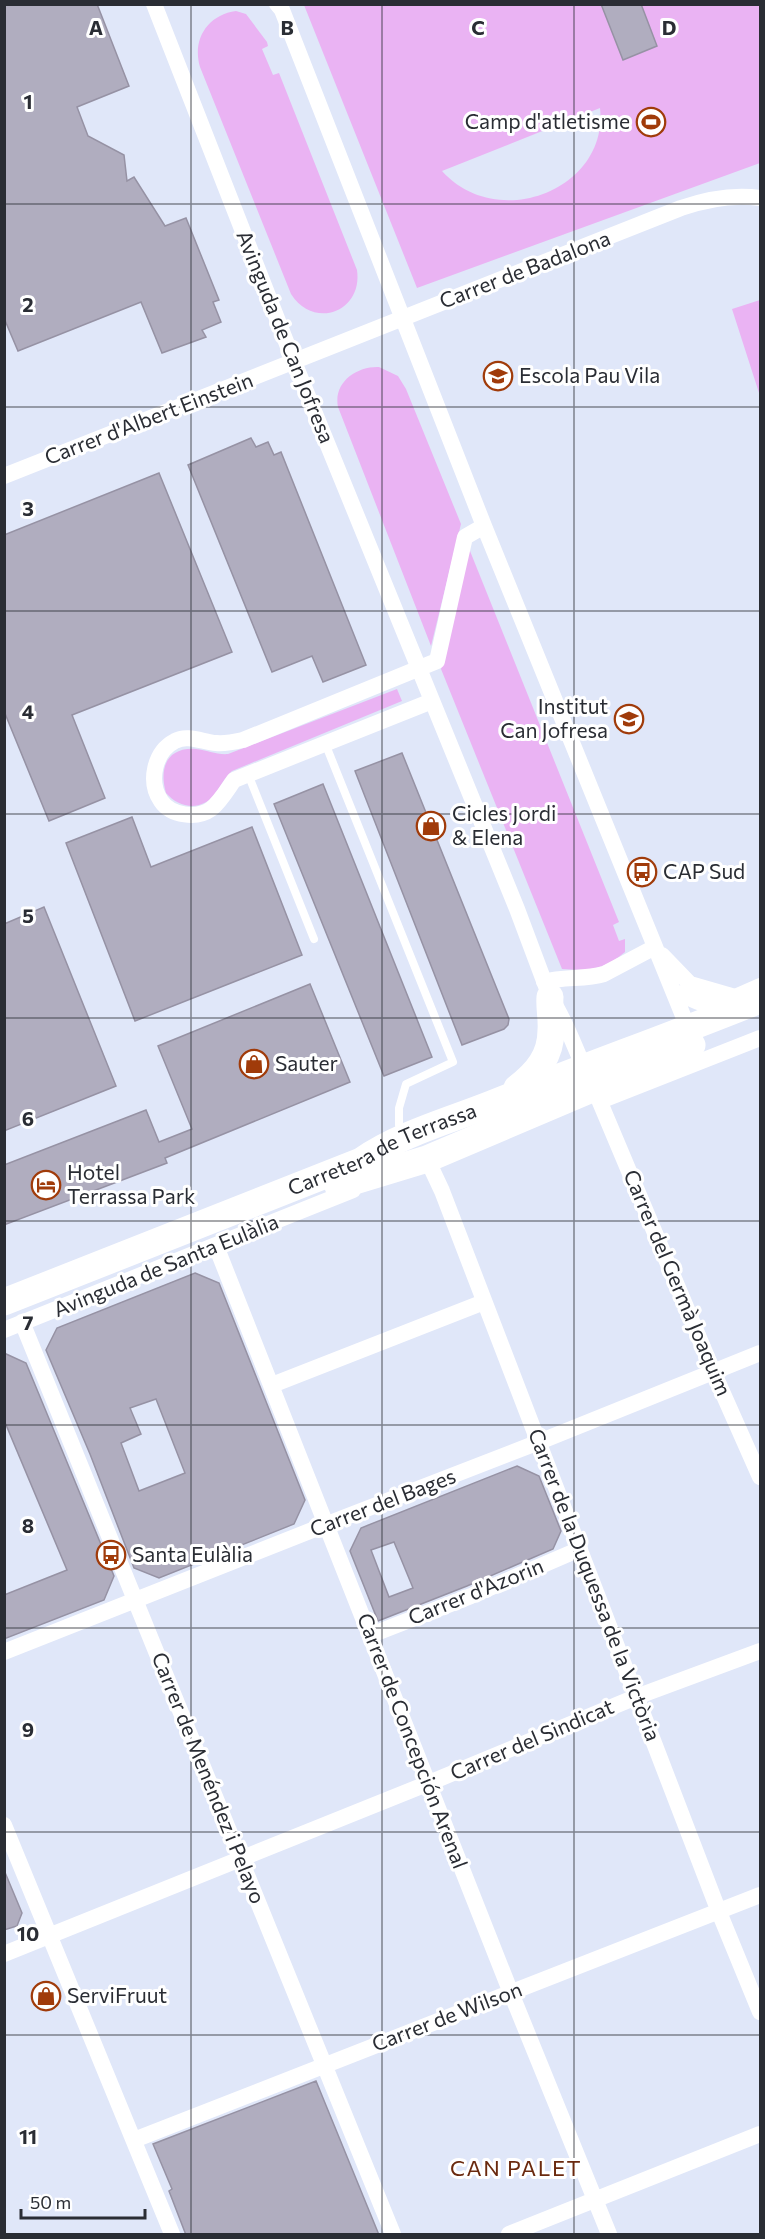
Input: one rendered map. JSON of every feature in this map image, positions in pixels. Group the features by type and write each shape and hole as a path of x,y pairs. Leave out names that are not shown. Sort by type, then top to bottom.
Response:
{"main road":[{"path":"500,1100 537,1072 547,1053 551,1030 547,989"},
{"name":"Carretera de Terrassa","path":"13,1319 339,1186 427,1159 604,1085 754,1008"},
{"name":"Carretera de Terrassa","path":"4,1302 361,1161 380,1148 500,1100 604,1085 684,1029 754,1008"}],"street":[{"name":"Avinguda de Can Jofresa","path":"154,4 294,362 547,989 604,1085"},
{"path":"277,4 282,10 336,144 484,526 674,991 684,1018 684,1029"},
{"name":"Carrer de Badalona","path":"294,362 681,208 722,198 747,196 760,198"},
{"name":"Carrer d'Albert Einstein","path":"4,476 294,362"},
{"path":"432,701 234,780 218,802 209,810 196,815 168,809 160,801 154,783 158,759 175,741 183,738 222,743 243,740 437,661 465,537 484,526"},
{"path":"655,947 690,984 735,997 760,987"},
{"path":"547,989 557,978 595,977 604,974 655,947"},
{"path":"674,991 698,1002 754,1008"},
{"path":"604,1085 760,1038"},
{"name":"Carrer del Germà Joaquim","path":"604,1085 713,1371 760,1477"},
{"name":"Avinguda de Santa Eulàlia","path":"4,1288 273,1182 357,1151 380,1148"},
{"name":"Avinguda de Santa Eulàlia","path":"4,1330 13,1319 216,1246 427,1159"},
{"name":"Carrer de la Duquessa de la Victòria","path":"427,1159 539,1442 719,1912 760,2012"},
{"name":"Carrer de Concepción Arenal","path":"216,1246 609,2235"},
{"path":"272,1385 484,1302"},
{"name":"Carrer de Menéndez i Pelayo","path":"13,1319 135,1599 393,2235"},
{"name":"Carrer del Bages","path":"4,1653 135,1599 539,1442 760,1353"},
{"name":"Carrer d'Azorin","path":"371,1635 471,1596 580,1549"},
{"name":"Carrer del Sindicat","path":"4,1954 50,1938 636,1697 760,1651"},
{"path":"4,1825 172,2235"},
{"name":"Carrer de Wilson","path":"134,2140 760,1895"},
{"path":"510,2235 760,2134"}],"lane":[{"path":"325,743 453,1062 406,1084 399,1108 399,1125"},
{"path":"248,774 314,939"}],"shaded area":[{"path":"304,5 760,5 760,163 417,288","holes":["600,108 598,137 587,161 569,180 545,193 519,200 492,199 465,189 442,171"]},
{"path":"236,11 246,14 267,42 268,46 262,49 273,75 279,73 357,270 357,285 352,297 345,306 335,311 324,313 312,311 301,305 291,294 200,67 198,47 204,30 217,18"},
{"path":"760,300 760,396 732,309"},
{"path":"379,367 398,376 406,389 461,524 431,646 338,407 339,390 348,377 363,369"},
{"path":"468,546 619,922 613,925 619,941 625,939 625,952 603,966 580,970 562,969 441,669"},
{"path":"397,689 402,701 232,771 215,794 203,804 184,805 166,793 164,776 167,761 178,752 196,749 228,754"}],"building":[{"path":"4,4 97,4 129,86 77,107 88,136 124,155 127,181 134,177 165,226 186,218 219,300 213,302 221,322 202,330 206,337 162,353 141,302 18,351 4,318"},
{"path":"601,4 641,4 657,46 623,60"},
{"path":"251,438 256,447 268,442 274,455 281,452 366,665 323,682 312,656 272,672 188,465"},
{"path":"159,473 232,652 72,715 105,798 49,821 4,711 4,535"},
{"path":"402,753 509,1019 504,1029 462,1045 355,771"},
{"path":"323,784 432,1057 384,1076 274,804"},
{"path":"132,817 151,867 252,827 302,955 135,1021 66,843"},
{"path":"44,907 116,1086 4,1131 4,924"},
{"name":"Sauter","path":"310,984 350,1082 165,1158 167,1163 4,1225 4,1165 146,1110 159,1142 192,1129 158,1046"},
{"path":"195,1273 219,1283 305,1500 294,1524 159,1578 134,1568 90,1454 46,1350 57,1328","holes":["156,1399 185,1473 139,1491 121,1443 141,1434 130,1408"]},
{"path":"4,1353 26,1363 114,1576 104,1600 4,1639 4,1595 67,1570 4,1420"},
{"path":"517,1466 539,1476 561,1531 553,1549 378,1621 350,1551 361,1528","holes":["394,1542 413,1588 389,1597 371,1550"]},
{"path":"4,1870 22,1913 17,1926 4,1930"},
{"path":"316,2081 379,2235 186,2235 169,2191 172,2189 153,2144"}],"place":[{"name":"Camp d'atletisme","path":"651,122"},
{"name":"Escola Pau Vila","path":"498,376"},
{"name":"Institut Can Jofresa","path":"629,719"},
{"name":"Cicles Jordi & Elena","path":"431,826"},
{"name":"CAP Sud","path":"642,872"},
{"name":"Sauter","path":"254,1064"},
{"name":"Hotel Terrassa Park","path":"46,1185"},
{"name":"Santa Eulàlia","path":"111,1555"},
{"name":"ServiFruut","path":"46,1996"}],"district":[{"name":"CAN PALET","path":"516,2168"}]}
